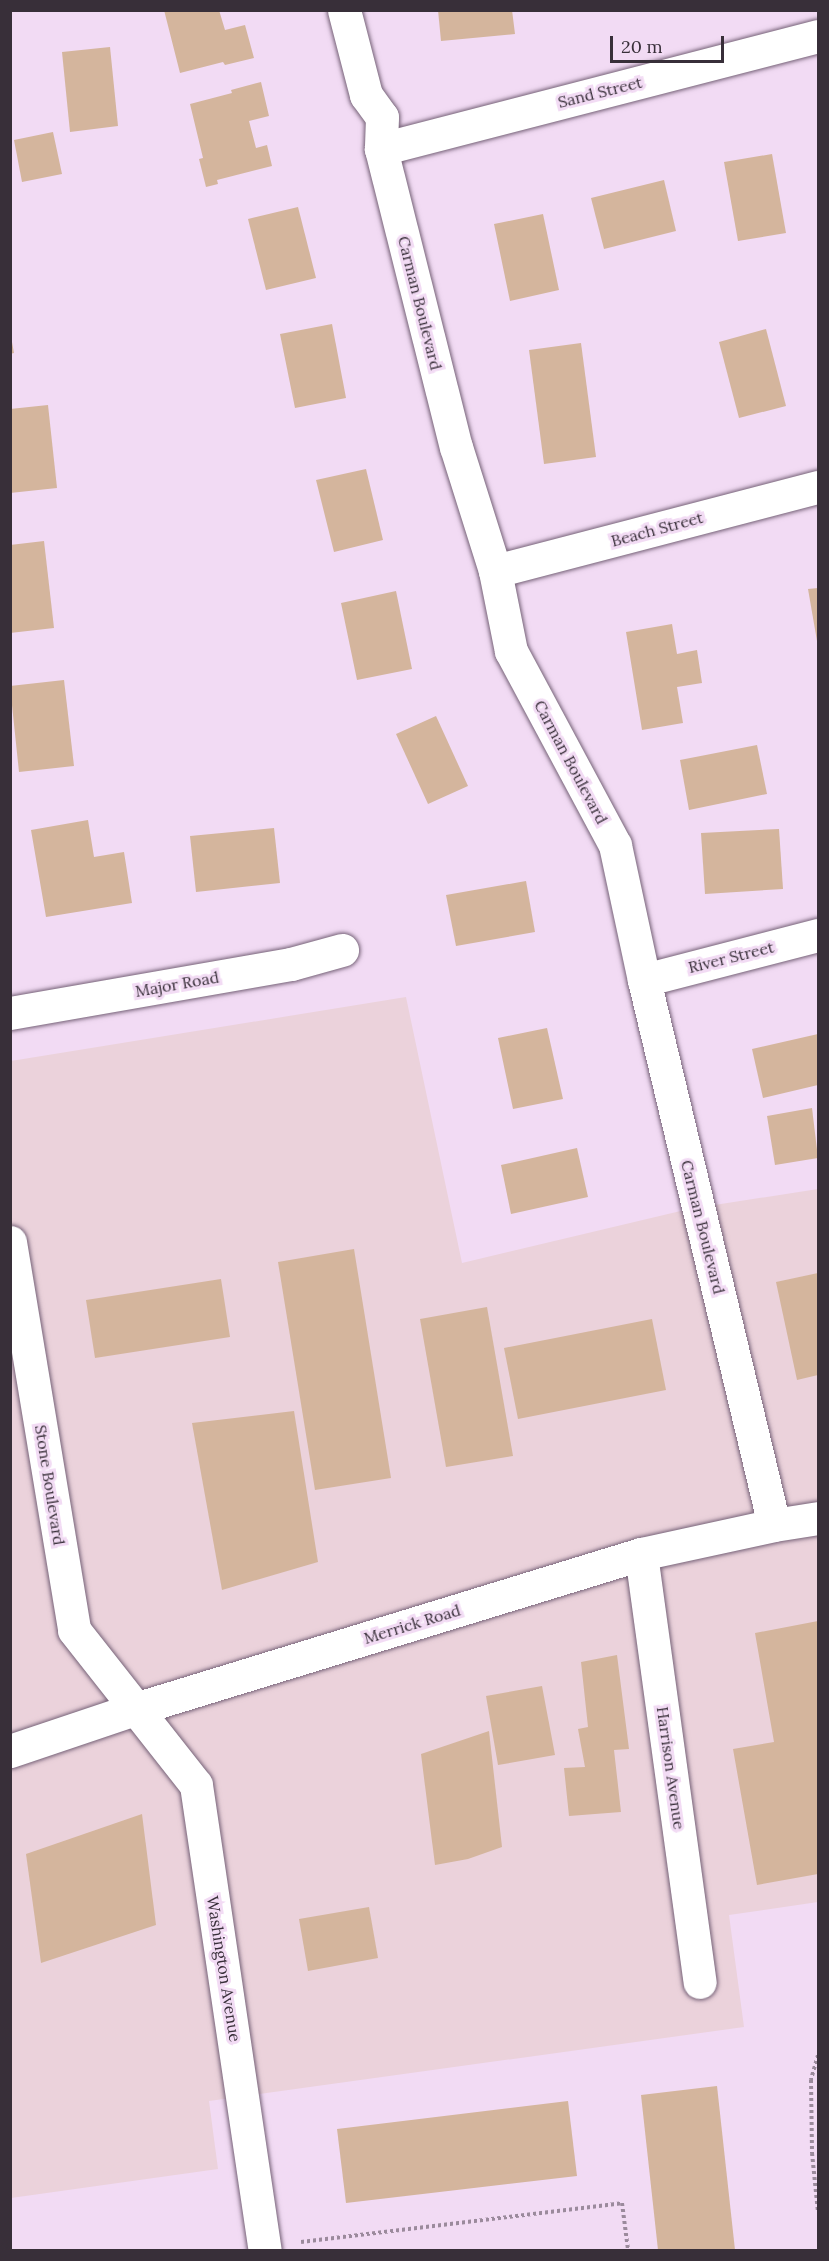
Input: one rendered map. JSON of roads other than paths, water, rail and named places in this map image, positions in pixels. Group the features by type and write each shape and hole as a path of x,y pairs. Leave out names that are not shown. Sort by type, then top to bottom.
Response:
{"street":[{"name":"Carman Boulevard","path":"344,10 366,95 382,117 381,149 456,447 495,571 511,651 615,845 644,980 774,1525"},
{"name":"Sand Street","path":"381,149 819,36"},
{"name":"Beach Street","path":"495,571 819,487"},
{"name":"River Street","path":"644,980 819,935"},
{"name":"Major Road","path":"10,1013 291,964 342,950"},
{"name":"Stone Boulevard","path":"10,1242 74,1630 135,1709"},
{"name":"Merrick Road","path":"10,1751 135,1709 641,1554 774,1525 819,1518"},
{"name":"Harrison Avenue","path":"641,1554 700,1982"},
{"name":"Washington Avenue","path":"135,1709 196,1785 264,2249"}]}
